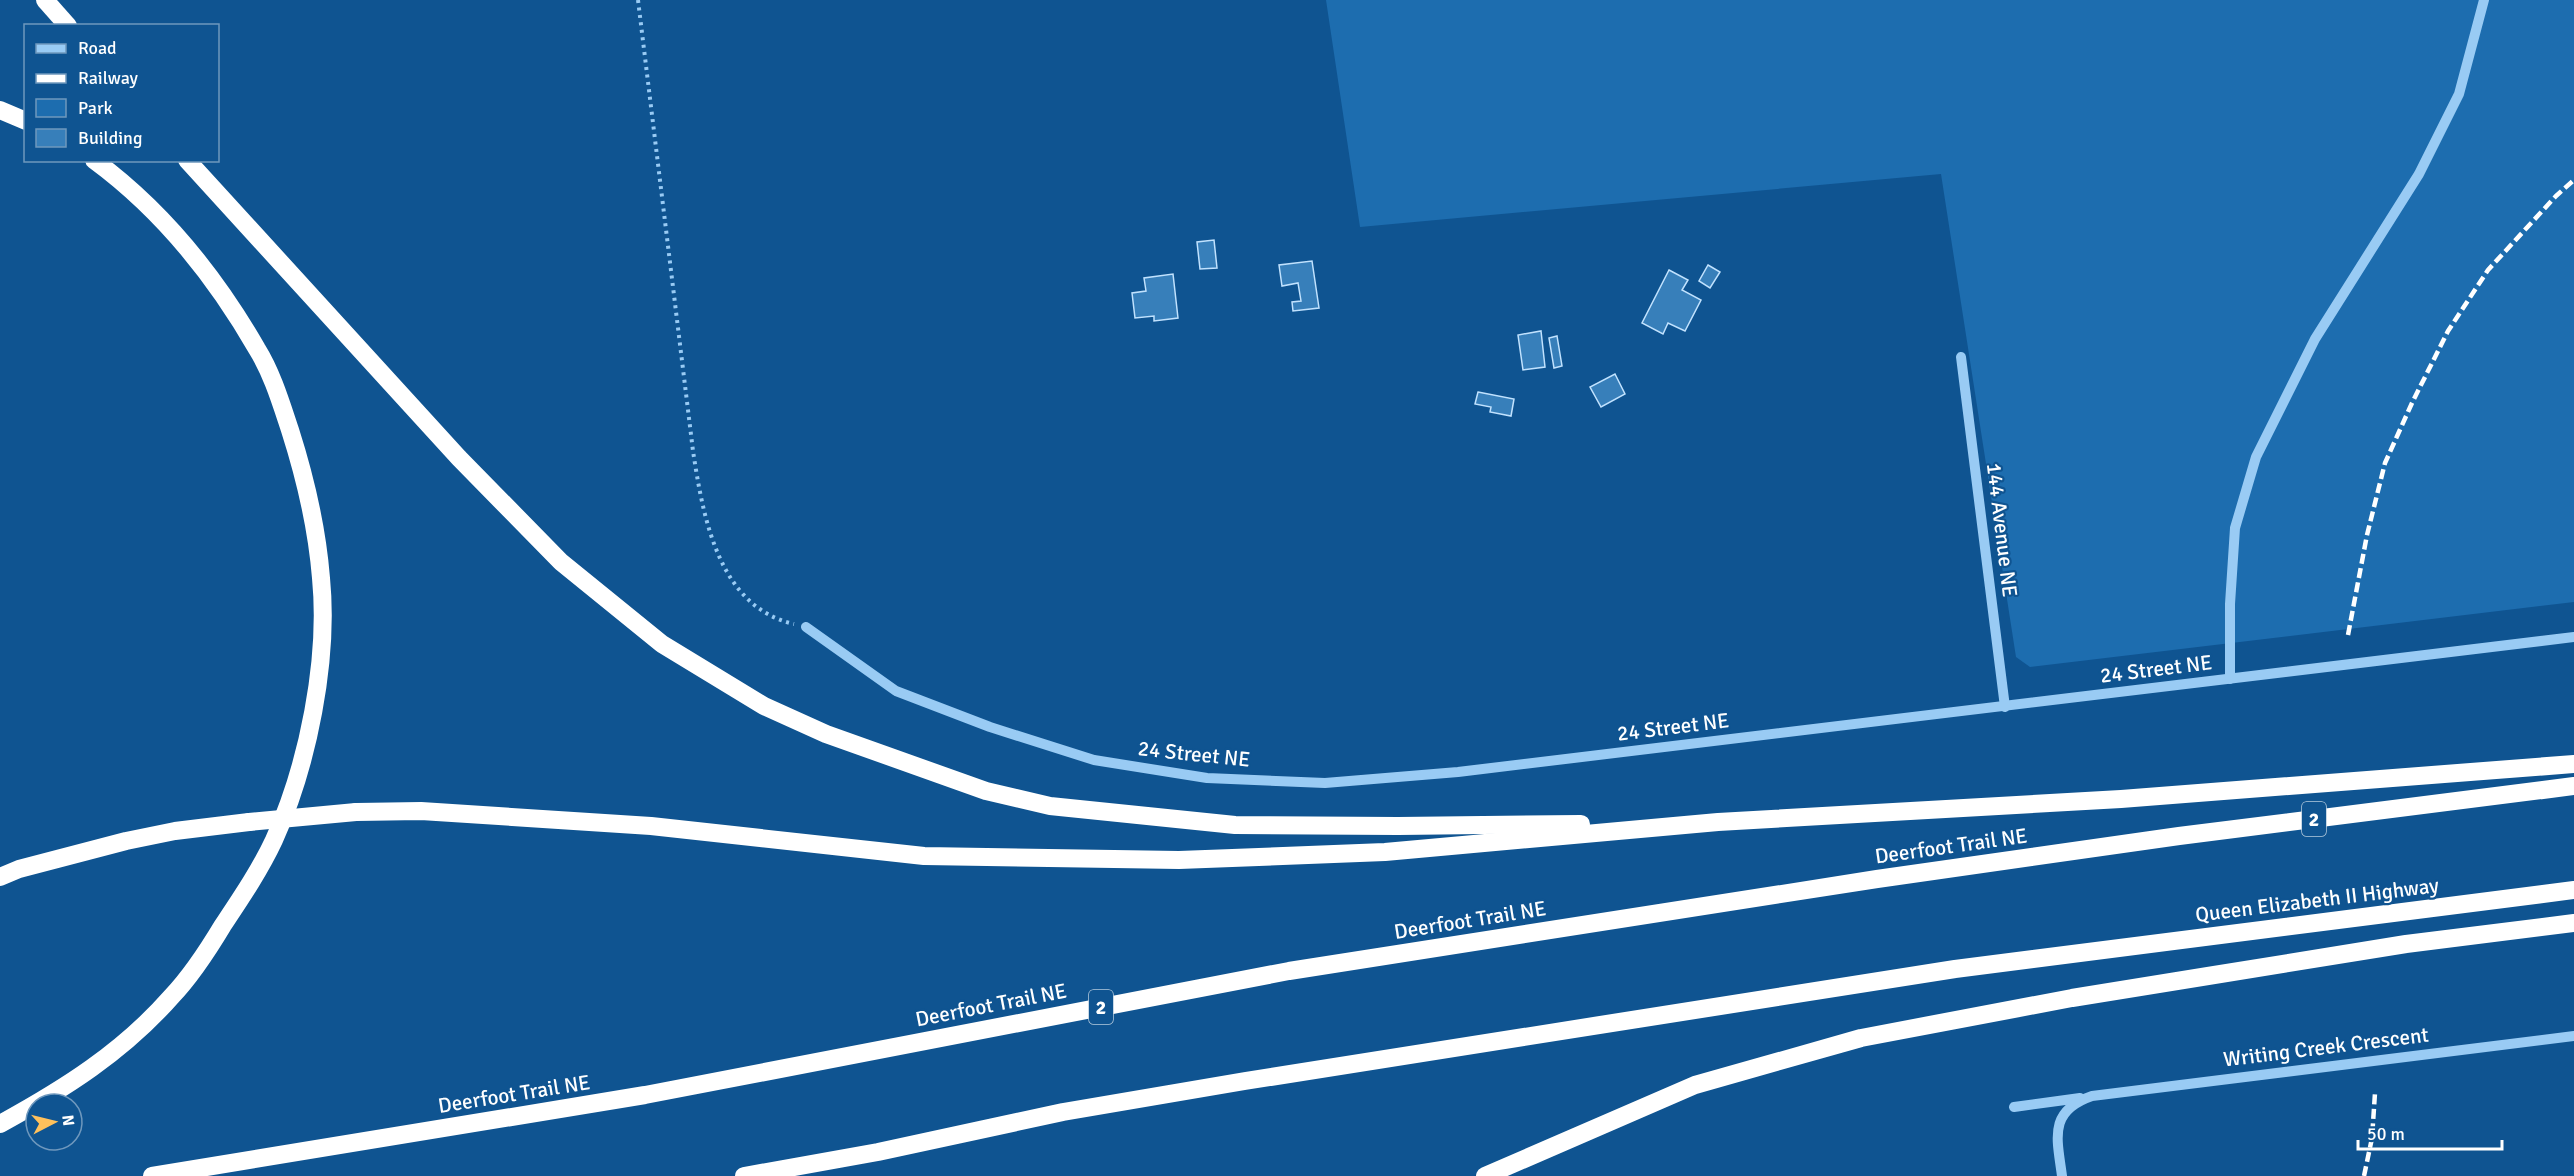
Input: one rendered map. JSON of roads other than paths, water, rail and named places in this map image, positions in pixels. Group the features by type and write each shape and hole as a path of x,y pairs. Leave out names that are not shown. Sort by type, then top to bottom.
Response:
{"highway":[{"path":"45,0 66,24"},
{"path":"0,111 24,120"},
{"path":"0,1124 73,1082 111,1054 174,995 197,964 250,884 274,840 295,783 308,729 318,669 322,619 321,578 308,496 284,412 259,350 189,248 123,181 97,162"},
{"path":"189,162 459,458 561,562 662,644 764,706 826,734 986,792 1050,806 1142,816 1247,825 1398,826 1718,822"},
{"path":"0,877 19,869 174,831 356,813 421,811 651,826 924,856 1179,860 1385,852 1718,822 2121,799 2574,764"},
{"name":"Deerfoot Trail NE","path":"152,1176 645,1095 1289,971 1877,879 2179,836 2574,786"},
{"name":"Queen Elizabeth II Highway","path":"744,1176 878,1152 1063,1112 1954,969 2574,890"},
{"path":"1485,1176 1695,1085 1861,1038 2208,975 2406,944 2574,923"}],"street":[{"path":"2230,679 2230,604 2235,528 2256,457 2315,339 2419,174 2459,94 2484,0"},
{"name":"144 Avenue NE","path":"1961,357 2005,707"},
{"name":"24 Street NE","path":"807,627 896,691 990,727 1094,760 1207,778 1325,783 1458,772 2574,637"},
{"name":"Writing Creek Crescent","path":"2014,1107 2574,1036"},
{"path":"2061,1176 2056,1134 2060,1121 2065,1110 2088,1098"}],"railway":[{"path":"2348,635 2367,535 2385,463 2412,403 2448,331 2488,270 2556,196 2574,180"},
{"path":"2364,1176 2372,1138 2375,1093"}]}
